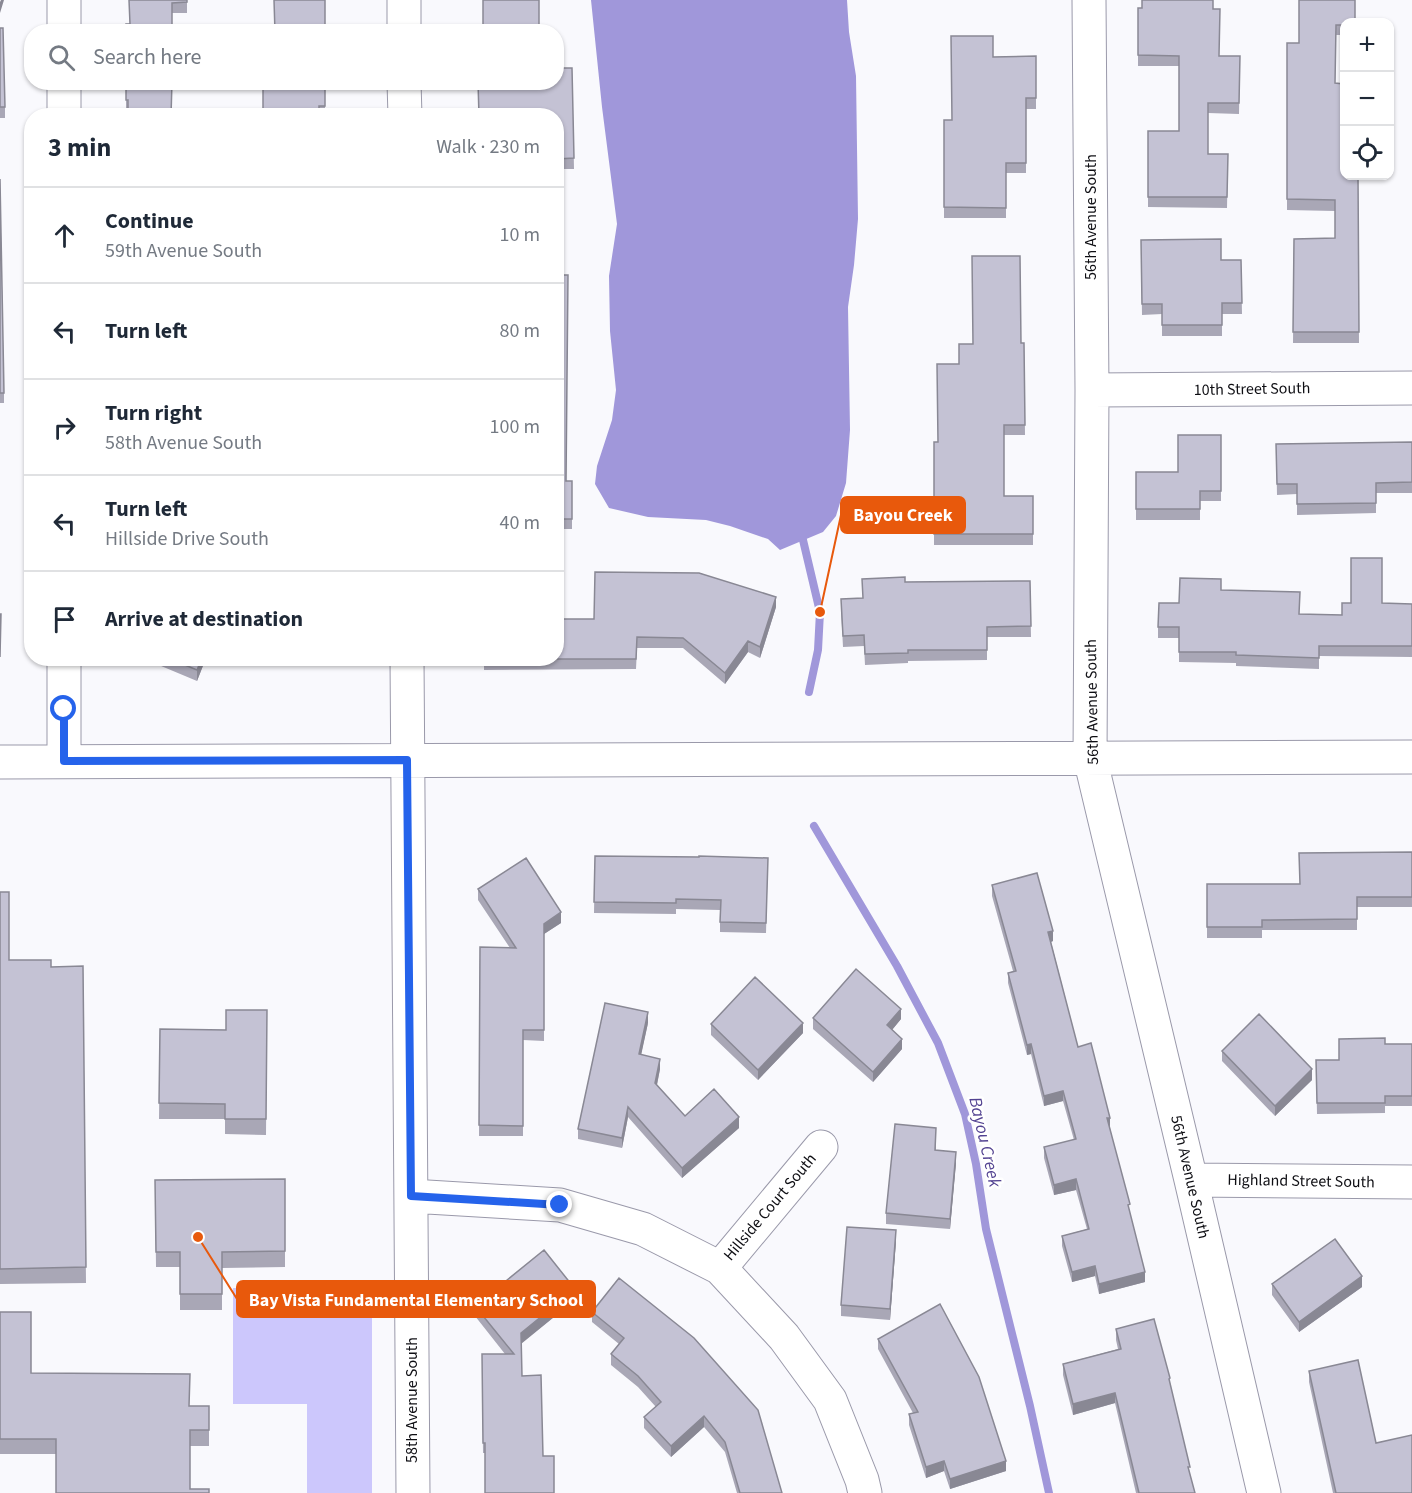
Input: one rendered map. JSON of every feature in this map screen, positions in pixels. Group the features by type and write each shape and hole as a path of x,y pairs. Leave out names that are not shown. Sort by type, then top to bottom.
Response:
{"street":[{"path":"64,0 64,24"},
{"path":"404,0 404,24"},
{"name":"56th Avenue South","path":"1089,0 1092,390 1090,758 1263,1493"},
{"path":"64,90 64,108"},
{"path":"405,90 405,108"},
{"name":"10th Street South","path":"1092,390 1412,388"},
{"path":"64,666 64,761"},
{"name":"58th Avenue South","path":"407,666 413,1493"},
{"path":"0,762 1412,757"},
{"name":"Hillside Court South","path":"720,1268 821,1147"},
{"name":"Highland Street South","path":"1191,1180 1412,1182"},
{"path":"411,1196 560,1205 643,1229 720,1268 784,1337 830,1400 865,1493"}],"shaded area":[{"path":"591,0 847,0 856,76 858,219 848,307 850,430 846,483 836,516 823,532 780,550 768,539 706,520 648,517 609,508 595,484 597,466 612,420 616,390 610,331 609,276 617,224"},
{"path":"233,1288 372,1288 372,1493 307,1493 307,1404 233,1404"}],"building":[{"path":"129,0 187,0 187,2 172,3 172,24 130,24"},
{"path":"274,0 325,0 325,24 275,24"},
{"path":"483,0 539,0 539,24 483,24"},
{"path":"1142,0 1213,0 1213,9 1220,9 1219,56 1240,56 1239,103 1208,103 1208,154 1228,154 1227,197 1148,197 1148,131 1179,131 1179,56 1138,55 1138,8 1142,8"},
{"path":"1299,0 1355,0 1355,18 1340,18 1340,25 1336,25 1335,83 1340,84 1340,180 1358,180 1359,332 1293,332 1294,239 1335,238 1335,200 1287,199 1287,43 1299,43"},
{"path":"0,28 3,28 5,107 0,107"},
{"path":"951,36 993,36 993,57 1036,56 1036,98 1026,98 1026,163 1006,163 1006,208 944,207 944,120 952,120"},
{"path":"564,68 572,68 574,158 564,159 564,108 479,108 478,90 564,90"},
{"path":"126,90 172,90 171,108 128,108 128,100 126,100"},
{"path":"263,90 325,90 325,106 319,106 319,108 263,108"},
{"path":"0,179 4,393 0,393"},
{"path":"1221,239 1221,260 1241,260 1242,303 1222,303 1222,325 1162,325 1162,304 1142,304 1141,240"},
{"path":"972,256 1020,256 1025,425 1004,425 1004,496 1033,496 1033,534 934,534 934,442 938,442 937,364 959,364 959,344 973,344"},
{"path":"564,275 568,275 566,481 572,481 572,519 564,519"},
{"path":"1178,435 1221,435 1221,491 1200,491 1200,509 1136,509 1136,472 1178,472"},
{"path":"1412,442 1412,482 1376,483 1376,503 1297,504 1297,484 1277,484 1276,444"},
{"path":"1351,558 1382,558 1382,603 1412,604 1412,646 1319,646 1319,658 1236,655 1236,652 1179,652 1179,627 1158,627 1159,603 1179,603 1180,578 1221,579 1221,590 1300,592 1299,614 1342,615 1342,603 1351,603"},
{"path":"595,572 699,573 776,597 760,647 748,641 725,673 683,638 637,637 636,659 564,659 564,619 594,619"},
{"path":"905,577 905,582 1030,581 1031,626 987,627 987,650 908,650 908,653 865,654 864,635 843,636 841,599 863,598 862,579"},
{"path":"187,666 199,666 197,670"},
{"path":"1412,852 1412,897 1357,897 1357,919 1262,920 1262,927 1207,927 1207,884 1300,884 1299,853"},
{"path":"595,856 768,858 766,923 720,922 721,900 676,899 676,903 594,902"},
{"path":"526,858 561,912 544,924 544,1030 523,1030 523,1126 479,1125 480,947 516,948 478,889"},
{"path":"1037,873 1053,931 1048,932 1078,1047 1091,1043 1145,1272 1099,1284 1095,1266 1072,1272 1062,1236 1089,1229 1076,1179 1054,1185 1044,1147 1076,1139 1063,1091 1044,1096 1031,1044 1027,1045 1008,973 1016,971 992,885"},
{"path":"0,892 9,892 9,960 51,960 51,967 83,966 86,1267 0,1269"},
{"path":"856,969 901,1009 887,1025 902,1039 873,1072 813,1018"},
{"path":"755,977 803,1023 758,1070 711,1024"},
{"path":"605,1003 648,1012 639,1054 660,1059 655,1083 685,1116 714,1089 739,1117 682,1168 628,1107 622,1138 578,1129"},
{"path":"226,1010 267,1010 266,1119 225,1119 225,1104 159,1103 160,1029 226,1030"},
{"path":"1259,1014 1312,1069 1275,1106 1222,1051"},
{"path":"1385,1038 1385,1044 1412,1044 1412,1096 1385,1096 1385,1103 1317,1103 1316,1060 1339,1060 1339,1039"},
{"path":"895,1124 936,1128 935,1150 956,1152 950,1219 886,1213"},
{"path":"285,1179 285,1251 222,1252 222,1294 180,1294 180,1252 156,1252 155,1180"},
{"path":"847,1227 896,1230 890,1309 841,1305"},
{"path":"1335,1239 1362,1276 1299,1322 1272,1284"},
{"path":"544,1250 575,1289 521,1333 522,1376 541,1375 543,1456 554,1456 554,1493 485,1493 482,1354 514,1354 475,1306"},
{"path":"619,1278 694,1338 758,1410 782,1493 740,1493 725,1442 704,1416 671,1446 644,1417 661,1402 638,1376 611,1354 624,1338 592,1312"},
{"path":"940,1304 979,1377 1006,1461 950,1479 944,1461 926,1467 909,1414 918,1412 878,1339"},
{"path":"0,1312 31,1312 31,1373 190,1374 189,1406 209,1406 209,1430 190,1430 190,1489 209,1489 209,1493 56,1493 56,1439 0,1439"},
{"path":"1154,1319 1170,1378 1195,1493 1139,1493 1115,1393 1073,1404 1063,1364 1121,1349 1116,1329"},
{"path":"1358,1360 1376,1443 1412,1435 1412,1493 1336,1493 1309,1371"}],"waterway":[{"name":"Bayou Creek","path":"803,540 820,612 818,650 809,692"},
{"name":"Bayou Creek","path":"814,826 897,966 938,1043 965,1114 976,1164 986,1229 1049,1493"}],"place":[{"name":"Bayou Creek","path":"820,612"},
{"name":"Bay Vista Fundamental Elementary School","path":"198,1237"}],"route":[{"path":"64,709 64,761 407,760 411,1196 560,1205"}]}
